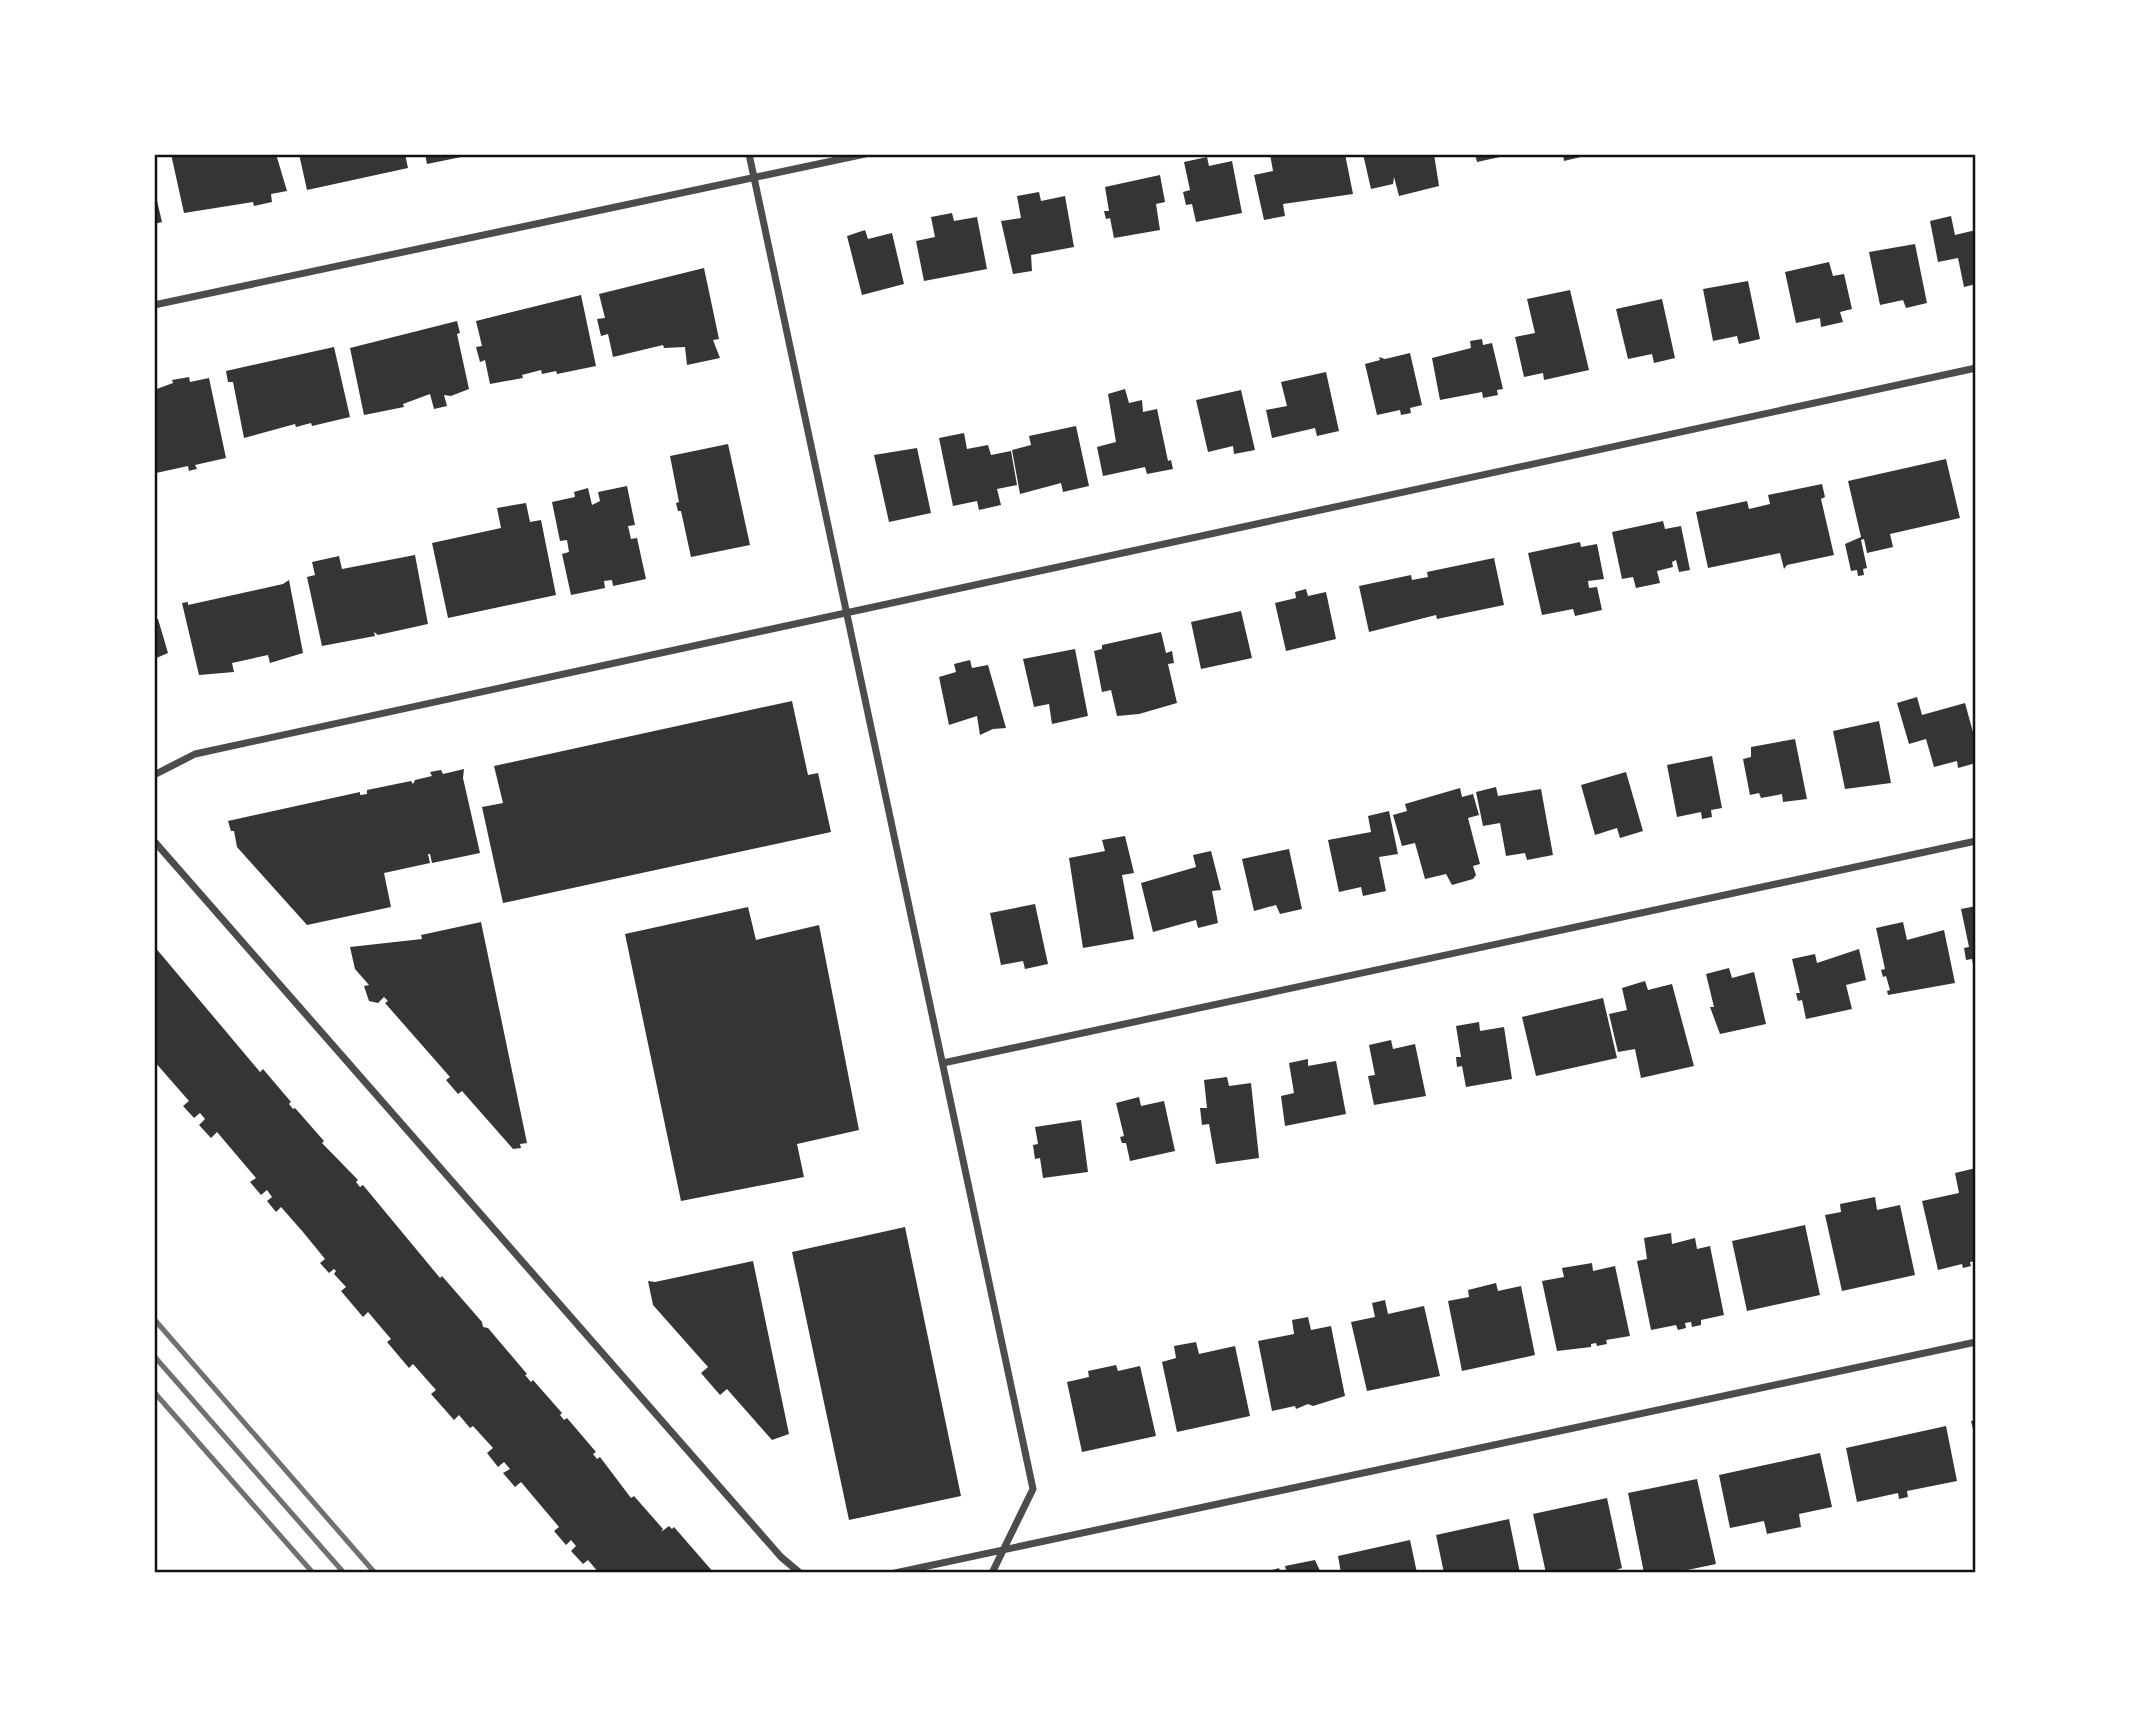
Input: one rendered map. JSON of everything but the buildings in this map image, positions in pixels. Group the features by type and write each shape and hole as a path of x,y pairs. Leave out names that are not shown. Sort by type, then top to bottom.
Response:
{"street":[{"path":"749,154 1033,1489 992,1573"},
{"path":"154,305 865,154"},
{"path":"154,775 195,754 1976,368"},
{"path":"154,841 781,1557 800,1573"},
{"path":"943,1063 1976,841"},
{"path":"895,1573 1976,1342"}],"railway":[{"path":"154,1319 375,1573"},
{"path":"154,1356 344,1573"},
{"path":"154,1392 313,1573"}]}
